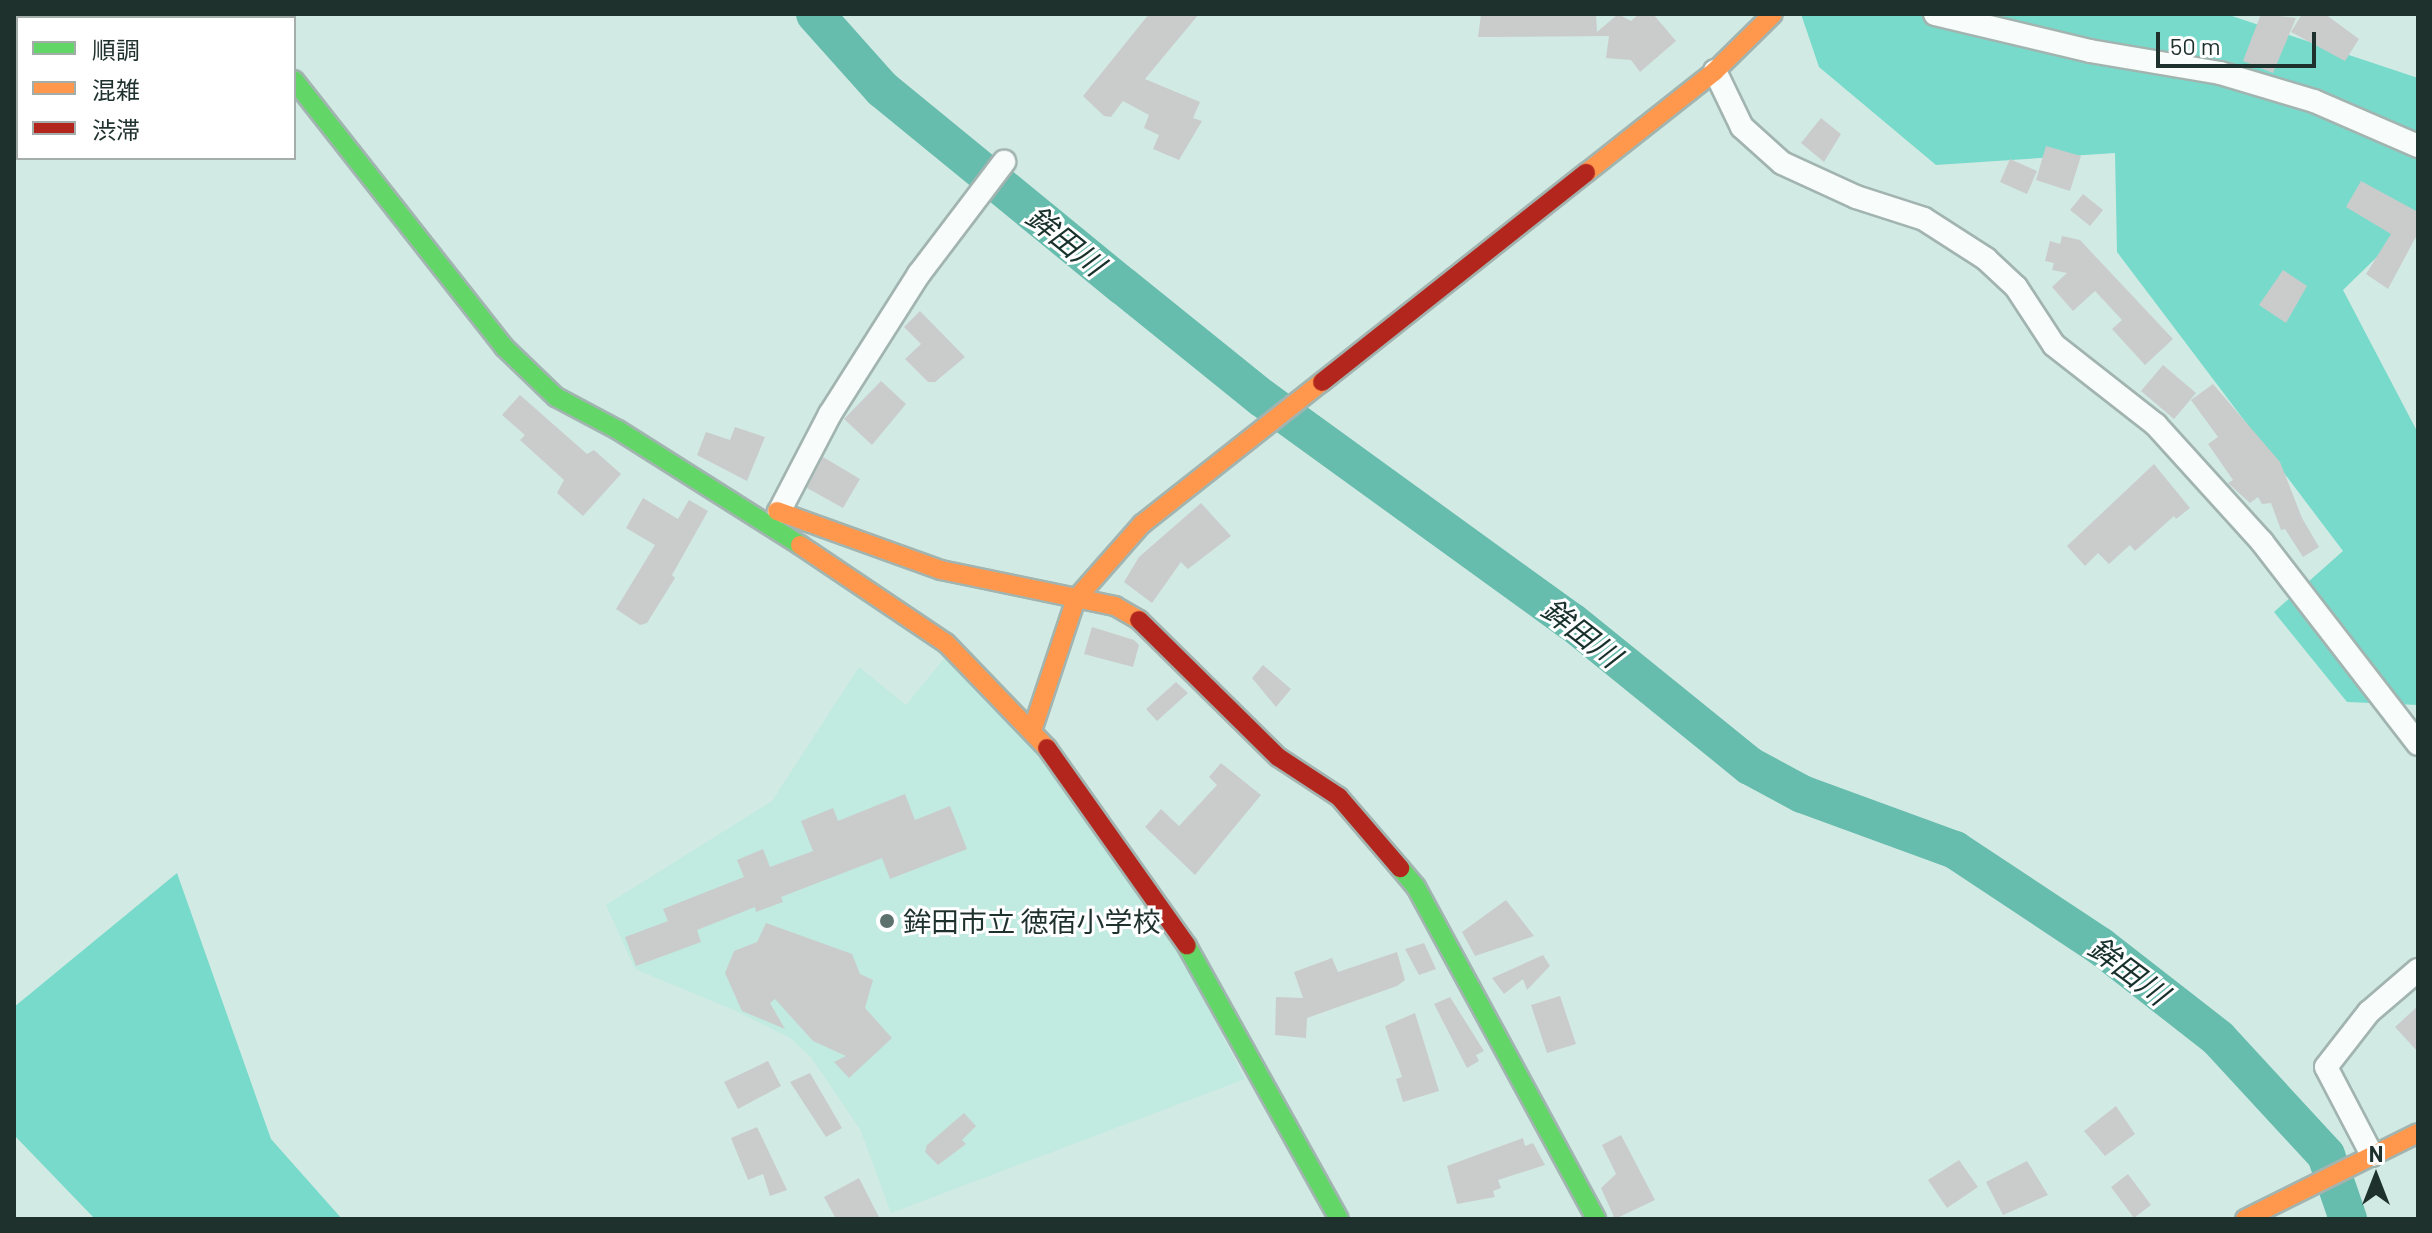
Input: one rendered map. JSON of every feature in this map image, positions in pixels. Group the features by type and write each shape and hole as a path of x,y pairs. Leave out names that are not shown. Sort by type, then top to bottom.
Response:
{"street":[{"path":"1033,728 1076,599 1142,524 1715,71 1773,14"},
{"path":"1935,14 2090,51 2220,73 2314,101 2418,146"},
{"path":"1715,71 1742,127 1782,163 1856,197 1924,219 1986,259 2016,287 2054,345 2156,425 2262,542 2418,744"},
{"path":"296,83 526,371 556,397 710,488 946,643 1033,728 1179,933 1339,1219"},
{"path":"779,512 830,414 919,274 1004,162"},
{"path":"710,488 941,570 1115,606 1146,625 1278,757 1339,797 1416,887 1596,1219"},
{"path":"2364,1158 2326,1067 2369,1012 2418,970"},
{"path":"2245,1219 2418,1133"}],"shaded area":[{"name":"鉾田市立 徳宿小学校","path":"946,656 1023,727 1171,938 1245,1079 891,1213 860,1129 810,1056 790,1038 736,1011 635,969 606,905 772,801 859,667 906,705"}],"green space":[{"path":"1801,14 2226,14 2418,78 2418,217 2343,290 2418,433 2418,705 2347,702 2274,612 2343,551 2117,252 2115,153 1936,165 1819,67"},
{"path":"177,873 271,1139 342,1219 95,1219 14,1135 14,1007"}],"building":[{"path":"1149,14 1199,14 1145,79 1200,102 1193,118 1202,121 1179,160 1153,149 1159,135 1144,128 1149,115 1123,101 1111,117 1104,116 1083,96"},
{"path":"1481,14 1596,14 1597,32 1618,14 1631,21 1639,14 1653,14 1676,41 1640,72 1631,60 1606,58 1609,36 1478,37"},
{"path":"2261,14 2296,18 2273,73 2243,61"},
{"path":"2302,14 2325,14 2359,39 2345,61 2291,32"},
{"path":"1821,118 1841,134 1824,162 1801,143"},
{"path":"2046,146 2081,156 2070,191 2036,180"},
{"path":"2010,159 2037,171 2027,194 2000,182"},
{"path":"2361,181 2418,212 2418,233 2388,289 2366,274 2391,234 2346,207"},
{"path":"2083,194 2103,210 2090,226 2070,210"},
{"path":"2062,236 2080,240 2173,339 2145,365 2112,329 2122,320 2095,291 2073,311 2052,287 2067,273 2052,270 2054,263 2045,261 2050,241 2060,244"},
{"path":"2283,270 2307,286 2286,323 2259,305"},
{"path":"920,311 965,357 935,382 928,382 905,359 921,344 904,327"},
{"path":"2163,365 2196,393 2174,419 2141,391"},
{"path":"881,381 906,404 872,445 844,419"},
{"path":"2213,384 2280,462 2302,518 2319,547 2303,557 2285,529 2281,530 2271,503 2262,504 2258,497 2250,503 2228,483 2233,480 2208,444 2218,437 2191,400"},
{"path":"520,395 587,454 594,450 621,474 583,516 557,493 564,480 520,440 525,435 502,415"},
{"path":"735,427 765,437 747,481 697,455 706,432 730,440"},
{"path":"823,457 860,479 843,508 807,488"},
{"path":"2154,464 2190,508 2176,519 2174,516 2135,551 2130,545 2109,564 2098,553 2085,566 2067,546"},
{"path":"643,498 678,519 689,500 708,511 672,575 675,578 647,623 640,625 616,609 655,545 626,528"},
{"path":"1201,503 1231,536 1188,569 1181,562 1152,603 1124,582 1139,557"},
{"path":"1092,627 1134,640 1139,645 1133,667 1084,654"},
{"path":"1263,665 1291,689 1276,707 1252,678"},
{"path":"1176,682 1188,693 1157,721 1146,709"},
{"path":"1221,763 1261,795 1195,875 1145,827 1161,809 1179,826 1217,785 1209,777"},
{"path":"905,794 915,820 950,806 967,849 890,879 882,858 781,897 783,902 756,912 755,907 697,930 701,942 636,966 625,937 668,921 663,909 744,877 737,860 763,849 770,867 813,851 801,821 833,808 838,821"},
{"path":"1506,900 1534,936 1475,956 1462,932"},
{"path":"766,923 852,954 860,974 873,980 865,1008 892,1038 849,1078 834,1062 846,1056 813,1041 775,999 770,1003 785,1029 742,1011 725,973 734,951 757,942"},
{"path":"1424,943 1436,969 1419,975 1405,949"},
{"path":"1397,952 1405,980 1397,986 1307,1018 1306,1038 1275,1035 1276,997 1303,998 1294,972 1332,958 1338,972"},
{"path":"1543,955 1550,966 1527,990 1523,979 1504,994 1492,978"},
{"path":"1560,996 1576,1044 1547,1053 1531,1005"},
{"path":"1450,997 1484,1051 1476,1055 1479,1061 1467,1068 1434,1004"},
{"path":"2418,1006 2418,1052 2395,1027"},
{"path":"1415,1013 1439,1091 1403,1102 1396,1079 1402,1077 1385,1026"},
{"path":"768,1061 781,1086 738,1109 724,1082"},
{"path":"810,1073 842,1128 826,1137 790,1082"},
{"path":"2116,1106 2135,1134 2105,1156 2084,1131"},
{"path":"964,1113 976,1126 962,1140 966,1144 938,1165 925,1152 927,1145"},
{"path":"757,1127 787,1190 770,1196 763,1174 748,1180 731,1138"},
{"path":"1621,1135 1655,1200 1615,1219 1601,1188 1616,1174 1602,1145"},
{"path":"1523,1138 1525,1146 1533,1143 1545,1165 1498,1180 1501,1188 1493,1191 1495,1197 1457,1204 1447,1166"},
{"path":"1959,1160 1978,1187 1947,1208 1928,1180"},
{"path":"2027,1161 2048,1195 2003,1215 1986,1182"},
{"path":"2128,1174 2151,1205 2134,1218 2111,1187"},
{"path":"859,1178 880,1219 836,1219 824,1197"}],"waterway":[{"name":"鉾田川","path":"815,14 882,89 1262,398 1572,622 1750,766 1802,794 1955,850 2100,946 2218,1038 2326,1155 2348,1219"}],"traffic: fast":[{"path":"296,83 504,347 556,397 618,430 800,545"},
{"path":"1400,868 1416,887 1596,1219"},
{"path":"1187,946 1339,1219"}],"traffic: slow":[{"path":"1586,173 1715,71 1773,14"},
{"path":"1033,728 1076,599 1142,524 1322,382"},
{"path":"777,511 941,570 1115,606 1139,620"},
{"path":"800,545 946,643 1047,748"},
{"path":"2245,1219 2418,1133"}],"traffic: jam":[{"path":"1322,382 1586,173"},
{"path":"1139,620 1278,757 1339,797 1400,868"},
{"path":"1047,748 1187,946"}],"place":[{"name":"鉾田市立 徳宿小学校","path":"887,921"}]}
